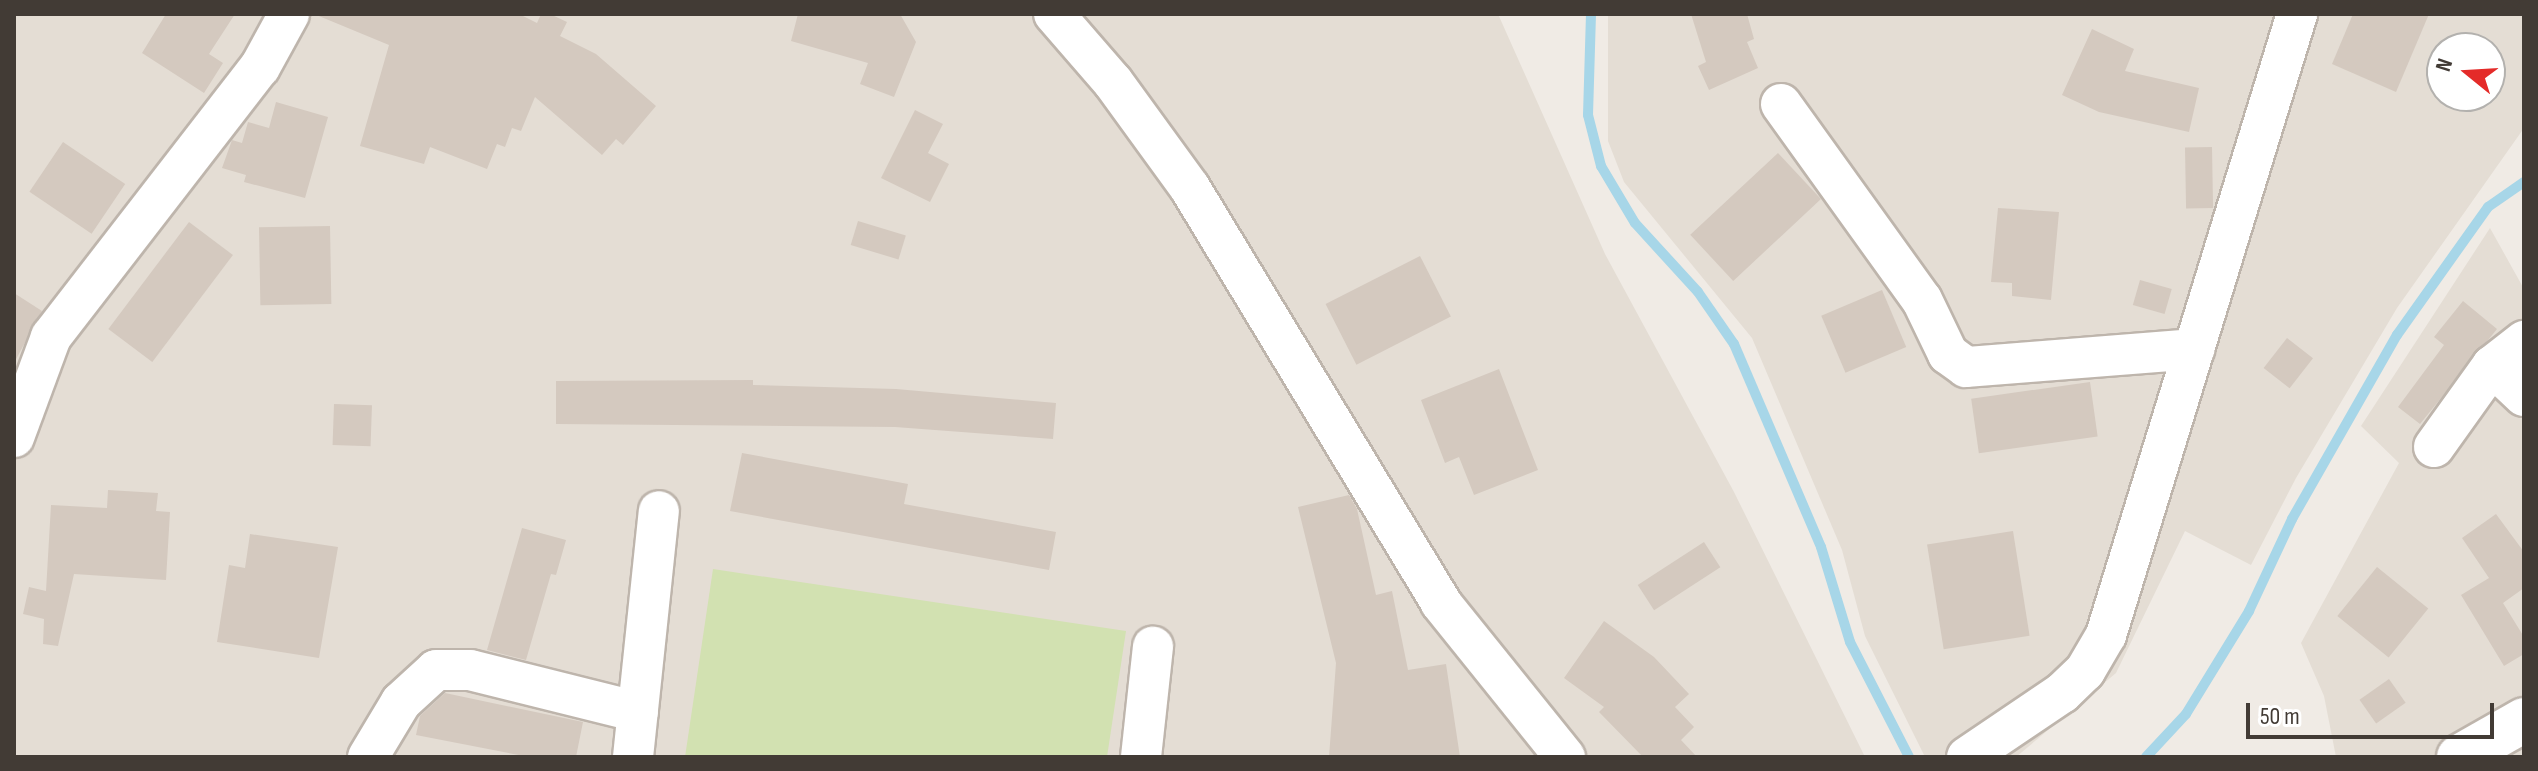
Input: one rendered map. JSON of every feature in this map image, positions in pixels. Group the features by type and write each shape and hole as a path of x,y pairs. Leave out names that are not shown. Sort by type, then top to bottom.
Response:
{"street":[{"path":"14,437 51,337 260,67 289,14"},
{"path":"1967,757 2062,693 2085,671 2106,635 2297,14"},
{"path":"1061,16 1190,188 1441,603 1565,757"},
{"path":"1781,104 1922,300 1948,354 1966,367 2194,349"},
{"path":"2434,447 2492,366 2524,341"},
{"path":"2492,366 2524,396"},
{"path":"633,757 659,511"},
{"path":"1141,757 1153,647"},
{"path":"368,757 401,702 436,670 470,670 638,712"},
{"path":"2459,757 2524,720"}],"shaded area":[{"path":"14,14 1498,14 1605,254 1734,492 1865,757 14,757"},
{"path":"1608,14 2524,14 2524,128 2397,308 2296,478 2251,565 2185,531 2116,673 2016,757 1925,757 1865,636 1842,550 1752,338 1624,182 1608,141"},
{"path":"2490,228 2524,289 2524,757 2336,757 2324,696 2301,643 2399,463 2361,426"}],"green space":[{"path":"713,569 1126,631 1107,757 685,757"}],"building":[{"path":"166,14 235,14 209,54 223,63 204,93 142,53"},
{"path":"314,14 519,14 537,23 541,14 550,14 567,22 560,36 596,54 656,106 623,145 616,139 602,155 535,97 521,131 512,128 505,147 497,144 487,169 430,147 424,164 360,146 389,45"},
{"path":"798,14 900,14 916,42 894,97 860,84 868,63 791,41"},
{"path":"1691,14 1747,14 1754,39 1747,42 1758,68 1709,90 1698,66 1706,62"},
{"path":"2353,14 2429,14 2396,92 2332,64"},
{"path":"2092,29 2134,49 2125,71 2199,88 2189,132 2099,112 2062,95"},
{"path":"276,102 328,117 305,198 244,182 246,175 222,168 232,140 242,143 248,122 269,128"},
{"path":"915,110 943,124 928,153 949,164 930,202 881,178"},
{"path":"63,142 125,184 92,234 29,192"},
{"path":"2185,147 2212,147 2213,208 2186,208"},
{"path":"1778,153 1821,199 1733,281 1690,235"},
{"path":"1998,208 2059,212 2051,300 2012,296 2012,283 1991,282"},
{"path":"858,221 906,236 899,260 851,245"},
{"path":"189,222 233,255 152,362 108,329"},
{"path":"330,226 331,304 260,305 259,227"},
{"path":"1420,256 1451,317 1356,365 1326,304"},
{"path":"2140,280 2172,289 2165,314 2133,305"},
{"path":"1882,290 1906,347 1845,373 1821,316"},
{"path":"14,293 42,311 14,363"},
{"path":"2463,301 2497,329 2420,424 2398,407 2444,345 2434,337"},
{"path":"2287,338 2313,358 2290,388 2264,368"},
{"path":"1499,369 1538,470 1474,495 1459,457 1445,463 1421,400"},
{"path":"753,380 753,385 896,389 1056,403 1053,439 895,427 556,424 556,381"},
{"path":"2090,382 2098,436 1979,453 1971,399"},
{"path":"334,404 372,405 371,446 333,445"},
{"path":"742,453 908,484 904,504 1056,532 1049,570 730,511"},
{"path":"108,490 158,493 156,511 170,512 166,580 74,574 58,646 43,644 44,619 23,614 29,587 46,591 51,505 107,508"},
{"path":"1349,495 1357,509 1376,595 1392,591 1408,670 1446,664 1460,757 1329,757 1336,663 1298,507"},
{"path":"2496,514 2524,552 2524,588 2503,603 2524,637 2524,654 2504,666 2461,595 2489,578 2462,538"},
{"path":"522,528 566,540 556,575 551,574 526,660 487,650"},
{"path":"2013,531 2030,636 1944,649 1927,545"},
{"path":"250,534 338,547 319,658 217,642 229,565 245,568"},
{"path":"1704,542 1720,567 1654,610 1638,585"},
{"path":"2377,567 2428,609 2389,657 2337,616"},
{"path":"1604,621 1654,657 1689,694 1675,707 1694,727 1681,740 1697,757 1643,757 1599,712 1604,707 1564,678"},
{"path":"2389,679 2406,703 2376,723 2360,700"},
{"path":"445,693 583,722 576,757 529,757 416,735 420,716"}],"waterway":[{"path":"1591,14 1588,115 1601,166 1635,223 1698,292 1734,344 1821,547 1850,642 1909,757"},
{"path":"2146,757 2186,714 2249,611 2292,519 2397,335 2488,207 2524,182"}]}
